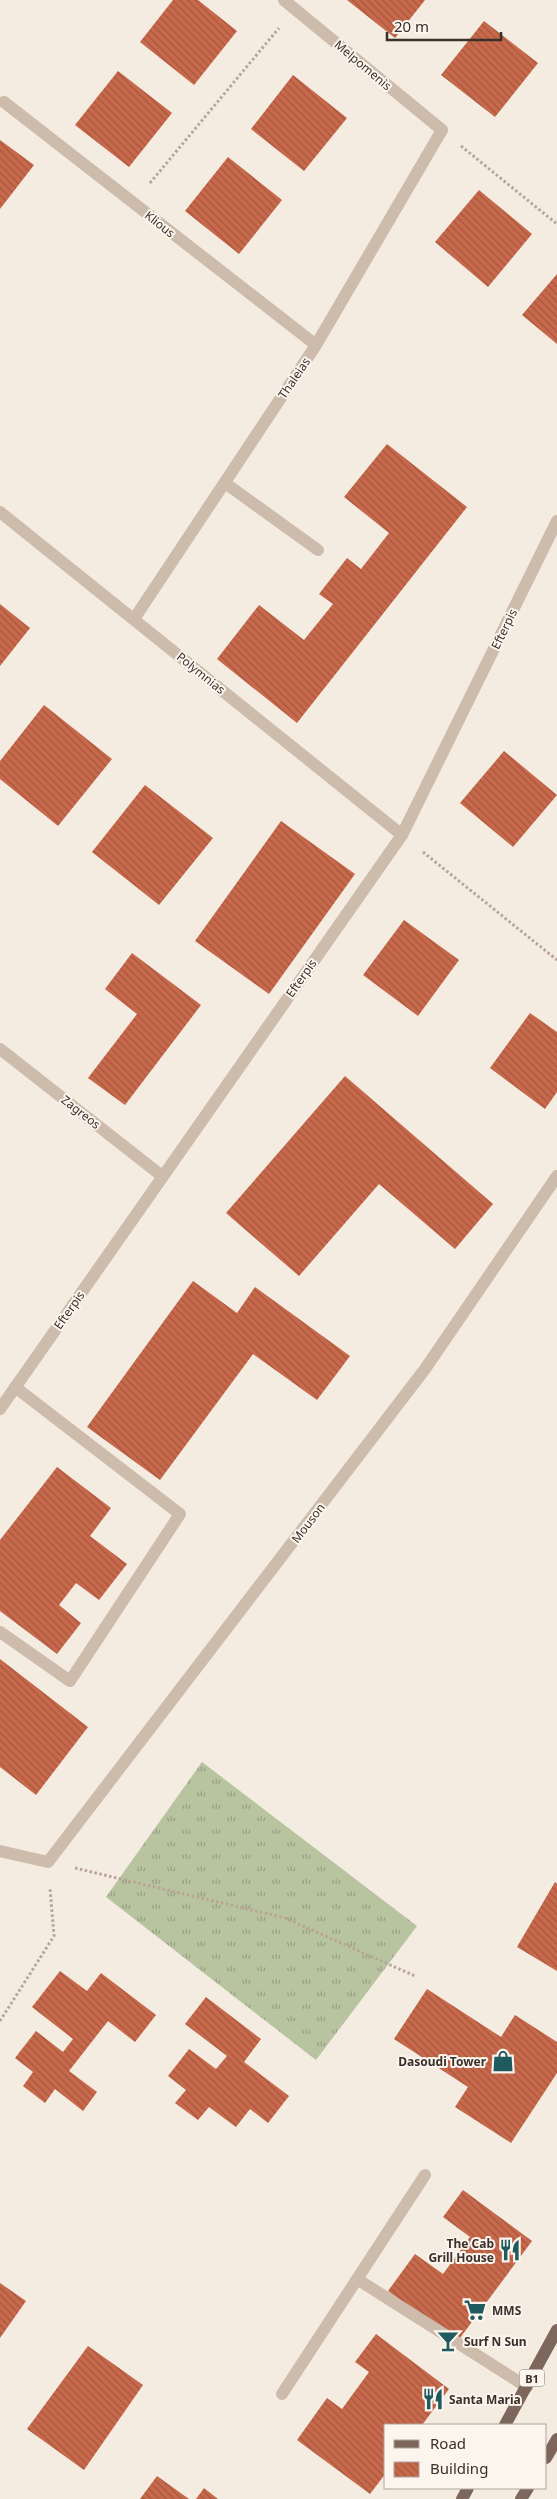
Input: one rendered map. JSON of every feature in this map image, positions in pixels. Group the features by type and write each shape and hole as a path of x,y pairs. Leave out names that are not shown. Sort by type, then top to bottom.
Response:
{"main road":[{"name":"B1","path":"506,2424 557,2330"},
{"path":"547,2456 557,2439"}],"street":[{"name":"Melpomenis","path":"284,0 442,130"},
{"name":"Klious","path":"4,102 316,345"},
{"name":"Thaleias","path":"134,619 316,345 442,130"},
{"path":"225,483 318,550"},
{"name":"Polymnias","path":"0,512 402,835"},
{"name":"Efterpis","path":"0,1409 402,835 557,521"},
{"name":"Zagreos","path":"0,1049 162,1176"},
{"name":"Mouson","path":"48,1862 425,1369 557,1176"},
{"path":"0,1632 70,1681 180,1514 15,1387"},
{"path":"0,1851 48,1862"},
{"path":"282,2394 425,2174"},
{"path":"357,2279 527,2387"}],"path":[{"path":"134,203 295,9"},
{"path":"442,130 557,224"},
{"path":"402,835 557,960"},
{"path":"0,2021 54,1936 48,1862 285,1918 415,1976"}],"green space":[{"path":"202,1762 417,1926 316,2060 106,1897"}],"building":[{"path":"173,0 198,0 237,31 194,85 140,42"},
{"path":"347,0 425,0 395,38"},
{"path":"484,21 538,63 495,117 441,75"},
{"path":"118,71 172,113 129,167 75,125"},
{"path":"293,75 347,118 304,171 251,129"},
{"path":"0,140 34,165 0,209"},
{"path":"228,157 282,200 239,254 185,211"},
{"path":"479,190 532,234 488,287 435,242"},
{"path":"557,274 557,344 522,315"},
{"path":"387,444 467,507 297,723 217,659 259,605 304,640 333,604 319,594 347,558 361,569 389,533 344,497"},
{"path":"0,604 30,628 0,666"},
{"path":"44,705 112,759 58,826 0,779 0,761"},
{"path":"504,751 557,795 513,847 460,803"},
{"path":"145,785 213,838 159,905 92,852"},
{"path":"281,821 355,874 269,994 195,941"},
{"path":"404,920 459,960 418,1016 363,975"},
{"path":"132,953 201,1005 125,1105 88,1078 137,1014 105,989"},
{"path":"530,1013 557,1032 557,1092 545,1109 490,1068"},
{"path":"345,1076 493,1204 455,1249 379,1184 299,1276 226,1213"},
{"path":"193,1281 237,1313 255,1287 350,1356 317,1400 253,1354 160,1480 87,1427"},
{"path":"57,1467 111,1508 90,1536 127,1564 99,1600 76,1583 59,1605 81,1623 57,1654 0,1611 0,1540"},
{"path":"0,1659 88,1727 36,1795 0,1767"},
{"path":"555,1882 557,1884 557,1971 517,1947"},
{"path":"60,1971 87,1991 101,1973 156,2015 135,2042 108,2021 69,2071 97,2092 83,2111 55,2089 45,2103 23,2086 33,2072 15,2058 36,2031 63,2052 73,2039 32,2007"},
{"path":"427,1989 501,2037 515,2015 557,2042 557,2073 511,2143 455,2107 468,2087 394,2039"},
{"path":"206,1997 261,2039 244,2062 289,2096 268,2123 250,2109 236,2127 209,2107 198,2120 175,2103 186,2090 168,2076 189,2049 216,2069 227,2056 185,2024"},
{"path":"463,2190 532,2241 457,2342 388,2291 415,2254 443,2274 470,2237 443,2217"},
{"path":"0,2283 26,2301 0,2338"},
{"path":"376,2334 449,2389 423,2424 384,2424 384,2476 370,2494 297,2440 327,2398 342,2409 369,2372 355,2362"},
{"path":"88,2346 143,2385 84,2470 27,2429"},
{"path":"157,2476 189,2499 140,2499"},
{"path":"204,2488 218,2499 196,2499"}],"place":[{"name":"Dasoudi Tower","path":"503,2061"},
{"name":"The Cab Grill House","path":"510,2250"},
{"name":"MMS","path":"475,2310"},
{"name":"Surf N Sun","path":"448,2341"},
{"name":"Santa Maria","path":"433,2399"}]}
